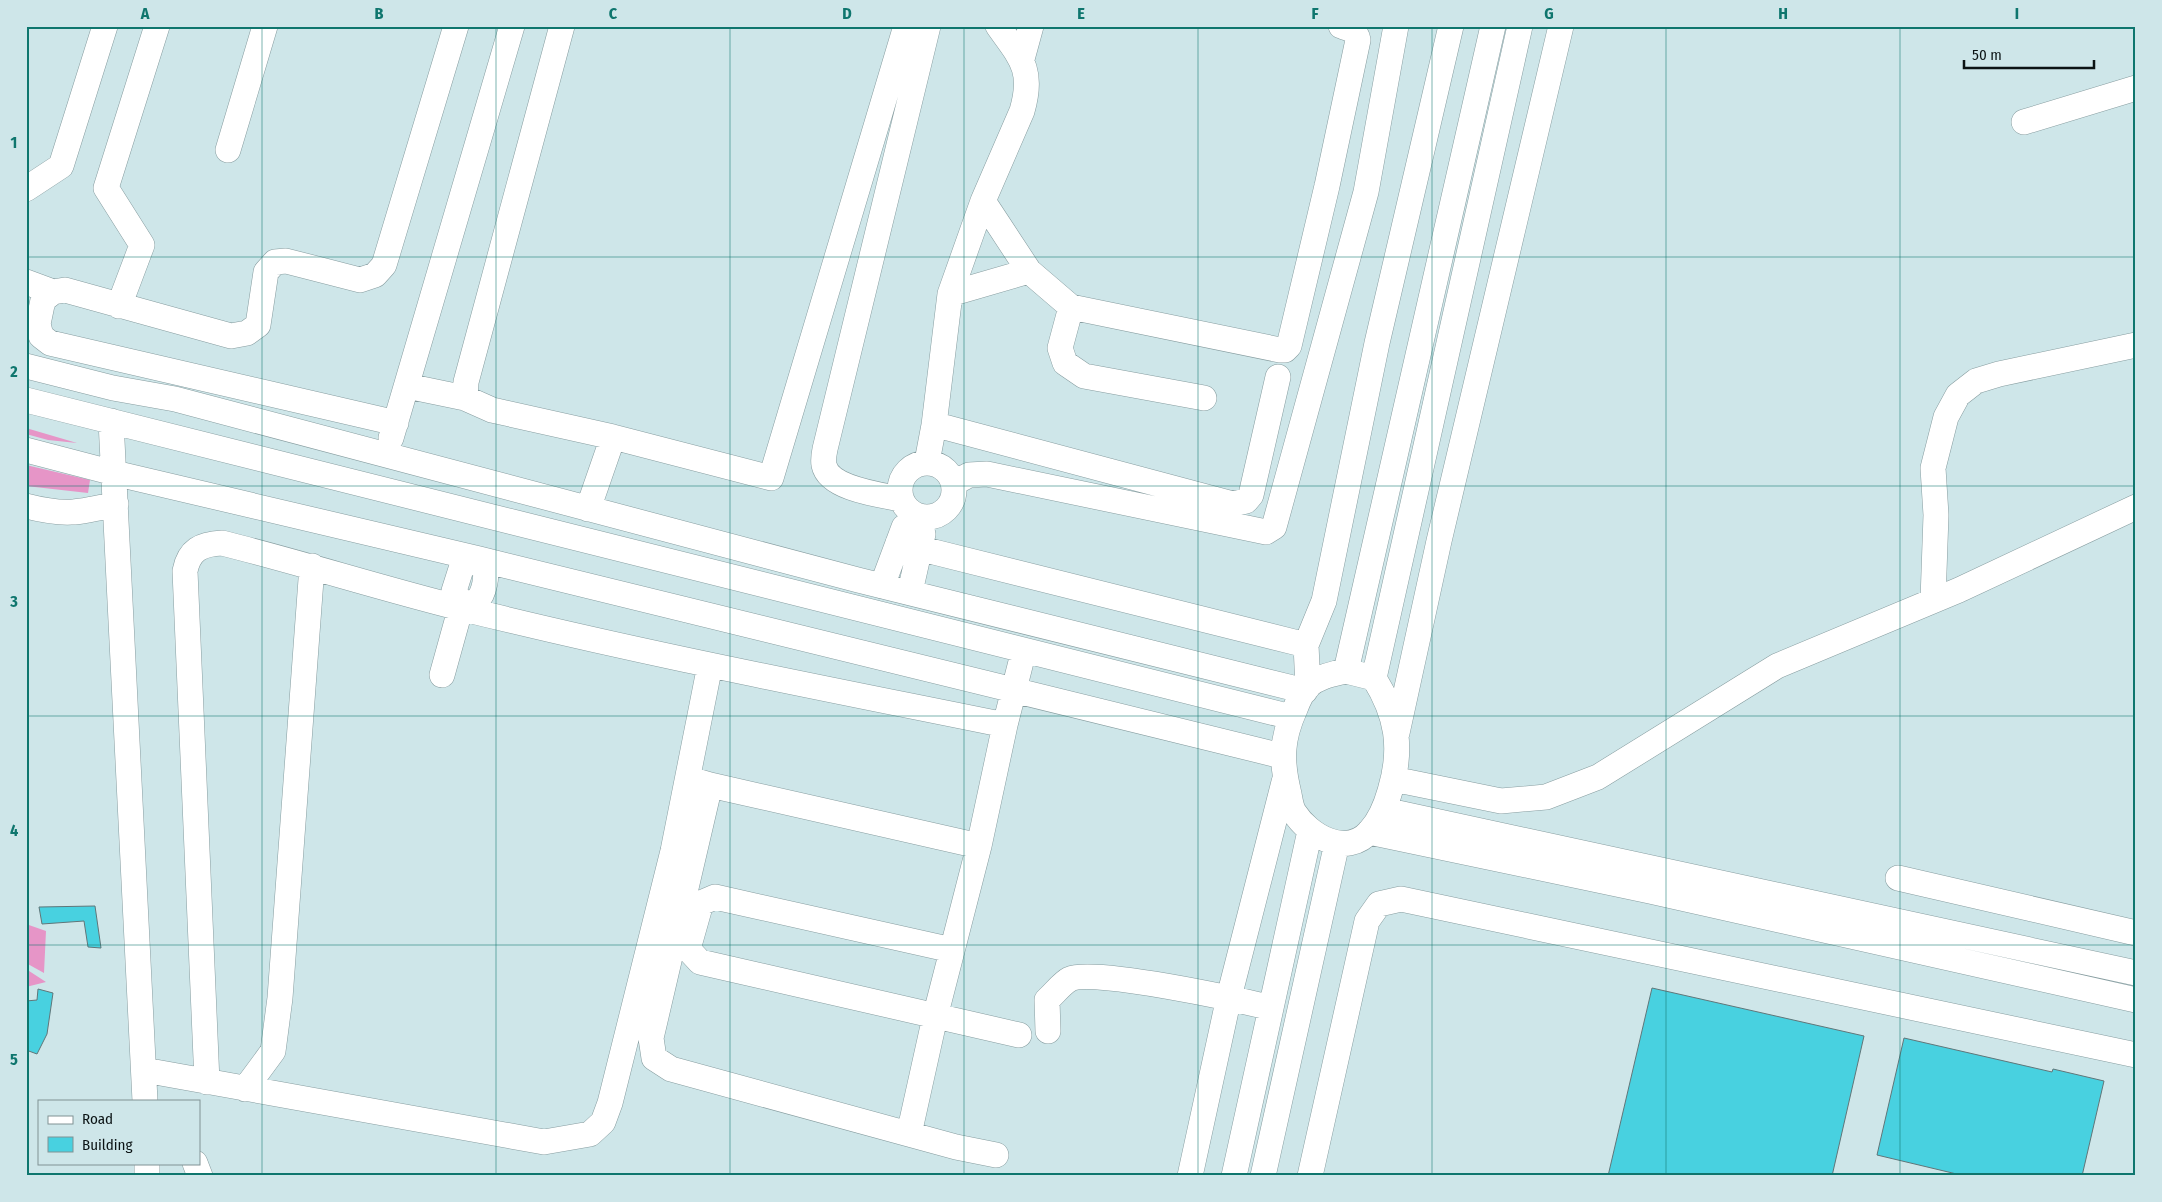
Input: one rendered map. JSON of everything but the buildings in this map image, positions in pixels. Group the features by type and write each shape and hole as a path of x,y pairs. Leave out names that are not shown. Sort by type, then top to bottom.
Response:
{"street":[{"path":"26,189 61,166 105,26"},
{"path":"120,306 142,245 106,188 157,26"},
{"path":"228,150 265,26"},
{"path":"456,26 384,265 375,275 360,280 286,261 275,262 266,272 258,324 247,333 231,336 64,290 53,292 43,300 38,324 41,336 31,367 113,388 175,399 882,586 1307,689"},
{"path":"386,455 512,26"},
{"path":"465,398 466,382 562,26"},
{"path":"407,386 465,398 492,410 613,437 771,478 906,26"},
{"path":"910,592 908,546 913,510 901,482 905,474 918,464 927,462 944,468 954,483 953,500 949,508 935,517 913,510 842,484 830,477 824,466 824,449 928,26"},
{"path":"927,462 934,425 950,294 983,201 1026,98 1027,80 1022,59 998,26"},
{"path":"1022,59 1032,26"},
{"path":"983,201 1029,271 1071,307 1285,350 1291,342 1358,40 1355,32 1341,26"},
{"path":"954,483 968,475 987,474 1266,532 1270,530 1276,523 1366,192 1396,26"},
{"path":"1307,689 1306,645 1324,600 1376,343 1451,26"},
{"path":"1346,671 1493,26"},
{"path":"1374,678 1520,26"},
{"path":"1397,734 1387,698 1374,678 1346,671 1326,675 1307,689 1299,698 1284,735 1284,767 1293,811 1310,831 1337,844 1356,841 1370,832 1384,810 1393,779 1397,758 1397,734 1439,540 1560,26"},
{"path":"2024,122 2136,88"},
{"path":"1327,186 1366,192"},
{"path":"950,294 1029,271"},
{"path":"26,282 53,292"},
{"path":"1071,307 1060,348 1064,363 1072,369 1084,376 1204,398"},
{"path":"41,336 50,343 396,423"},
{"path":"1933,600 1936,515 1933,468 1946,417 1958,395 1976,381 1999,374 2136,345"},
{"path":"934,425 1233,504 1240,504 1251,495 1278,377"},
{"path":"26,400 1291,717"},
{"path":"111,421 145,1100"},
{"path":"588,509 613,437"},
{"path":"26,450 114,473 1014,689 1284,767"},
{"path":"548,531 560,501"},
{"path":"26,506 64,514 83,512 116,504"},
{"path":"1393,779 1501,801 1546,797 1598,777 1777,666 1933,600 2136,507"},
{"path":"207,1082 185,571 188,558 195,550 208,544 222,543 461,606 710,665 1005,725"},
{"path":"908,546 1306,645"},
{"path":"882,586 908,546"},
{"path":"442,675 461,606 454,592 461,569 466,563 478,561"},
{"path":"245,1088 273,1051 280,998 312,566"},
{"path":"909,1134 935,1017 979,846 1005,725 1024,650"},
{"path":"710,665 699,782 651,1038 654,1058 671,1069 909,1134 996,1155"},
{"path":"1190,1176 1228,998 1284,767"},
{"path":"144,1070 544,1142 590,1134 603,1122 610,1104 673,851 699,782"},
{"path":"699,782 979,846"},
{"path":"1384,810 2136,972"},
{"path":"1234,1176 1310,831"},
{"path":"1370,832 1659,893 2136,1000"},
{"path":"1263,1176 1337,844"},
{"path":"1898,878 2136,932"},
{"path":"952,950 715,897 701,902 688,950 700,962 1018,1035"},
{"path":"1310,1176 1367,921 1379,904 1401,899 2136,1055"},
{"path":"1048,1031 1047,1000 1070,979 1100,976 1228,998 1271,1008"},
{"path":"196,1164 200,1176"}],"shaded area":[{"path":"26,428 77,443 48,440 26,434"},
{"path":"26,465 90,480 88,493 26,486"},
{"path":"26,924 46,931 44,973 26,963"},
{"path":"26,969 46,982 26,987"}]}
